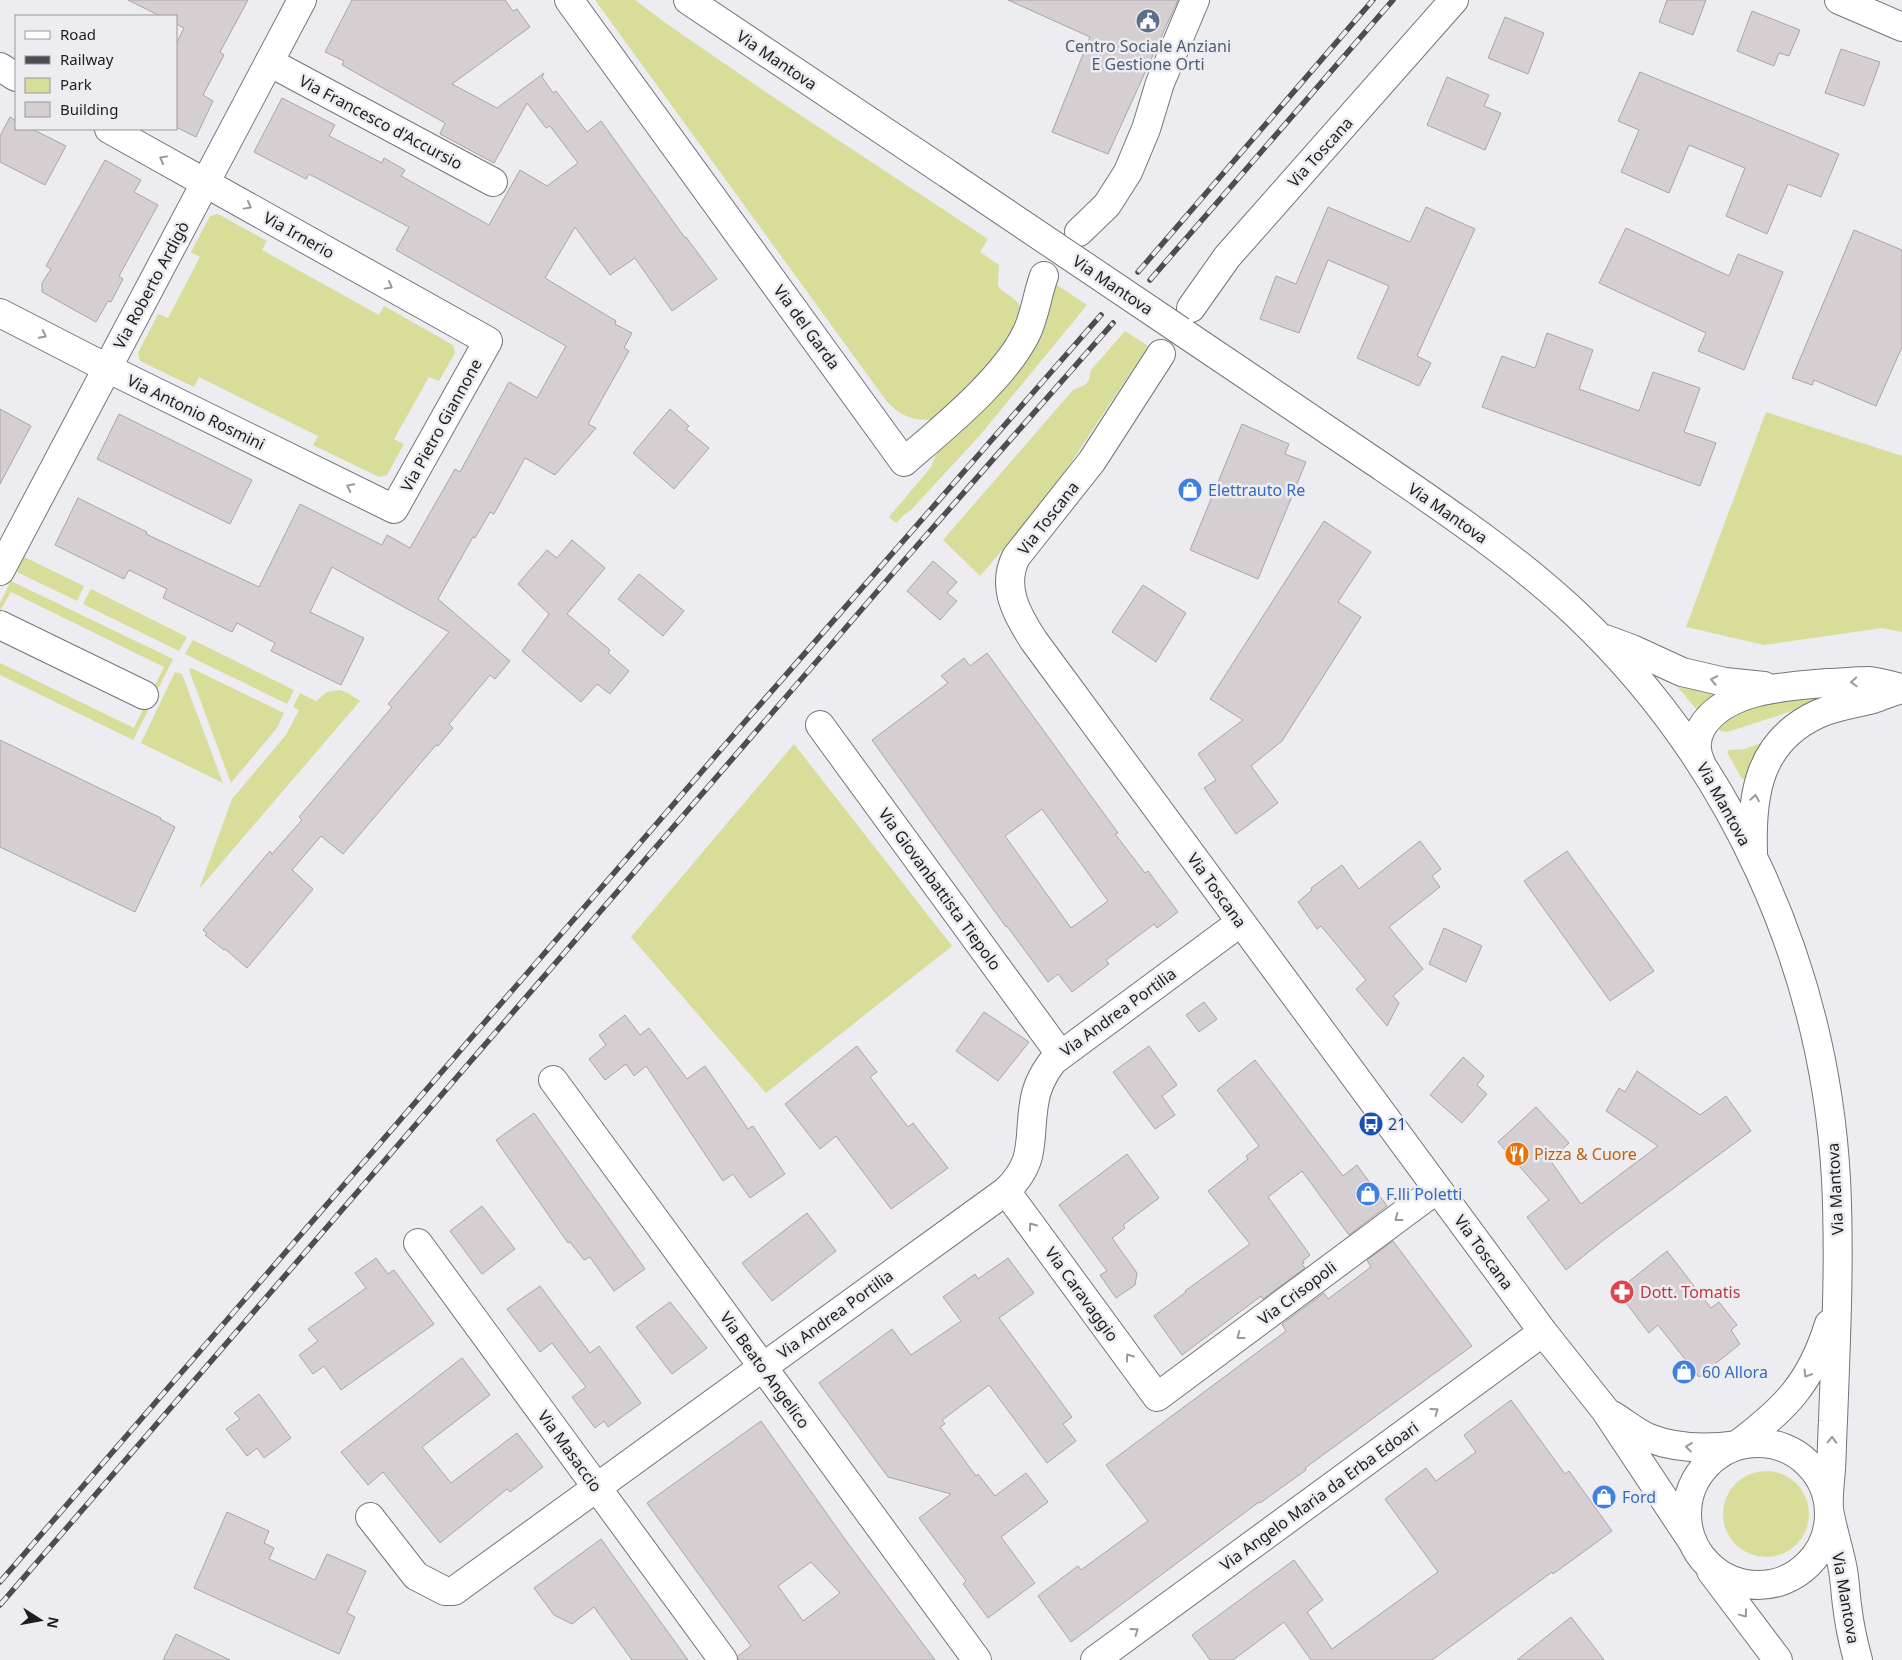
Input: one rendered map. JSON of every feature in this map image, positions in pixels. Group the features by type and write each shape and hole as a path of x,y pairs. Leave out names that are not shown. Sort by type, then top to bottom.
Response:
{"street":[{"name":"Via Roberto Ardigò","path":"0,571 302,0"},
{"name":"Via del Garda","path":"569,0 904,462 979,393 1015,351 1027,332 1044,276"},
{"name":"Via Mantova","path":"688,0 1442,508 1530,575 1591,630 1632,672 1666,713 1702,764 1756,863 1778,913 1798,967 1809,1009 1824,1075 1830,1115 1836,1182 1837,1296 1829,1506 1827,1528 1819,1550 1805,1567 1786,1579 1765,1585 1742,1584 1721,1576 1698,1551"},
{"path":"1079,232 1107,205 1128,172 1146,129 1160,83 1195,0"},
{"name":"Via Toscana","path":"1191,308 1227,257 1454,0"},
{"path":"1839,0 1902,27"},
{"name":"Via Francesco d'Accursio","path":"269,62 492,182"},
{"path":"0,67 15,75"},
{"name":"Via Irnerio","path":"111,130 488,341"},
{"name":"Via Antonio Rosmini","path":"0,313 107,368 394,509"},
{"name":"Via Pietro Giannone","path":"394,509 488,341"},
{"name":"Via Toscana","path":"1161,354 1092,461 1016,558 1009,576 1010,589 1018,615 1034,641 1437,1189 1543,1332 1605,1410 1698,1551"},
{"path":"0,625 144,695"},
{"path":"1591,630 1606,640 1632,648 1682,672 1725,682 1780,686 1863,681 1902,688"},
{"path":"1702,764 1696,750 1697,739 1703,726 1712,714 1719,708 1737,699 1780,686"},
{"path":"1756,863 1753,846 1755,792 1764,766 1779,742 1789,732 1818,715 1902,688"},
{"name":"Via Giovanbattista Tiepolo","path":"820,725 1060,1054"},
{"name":"Via Andrea Portilia","path":"370,1518 412,1573 441,1590 450,1591 458,1588 1006,1191 1019,1176 1028,1159 1032,1141 1034,1104 1038,1085 1047,1069 1060,1054 1241,922"},
{"name":"Via Beato Angelico","path":"553,1080 977,1660"},
{"name":"Via Crisopoli","path":"1157,1397 1437,1189"},
{"name":"Via Caravaggio","path":"1006,1191 1157,1397"},
{"name":"Via Masaccio","path":"418,1243 723,1660"},
{"name":"Via Mantova","path":"1778,1660 1698,1551 1686,1519 1689,1495 1699,1473 1716,1456 1737,1445 1770,1421 1787,1403 1814,1363 1837,1296"},
{"name":"Via Angelo Maria da Erba Edoari","path":"1095,1660 1543,1332"},
{"name":"Via Toscana","path":"1605,1410 1648,1438 1697,1448 1737,1445"},
{"name":"Via Mantova","path":"1737,1445 1758,1442 1778,1445 1797,1454 1812,1468 1823,1486 1843,1568 1849,1624 1858,1660"}],"green space":[{"path":"595,0 635,0 782,103 988,239 980,252 999,265 998,286 1018,303 1021,312 1001,356 937,418 922,420 908,417 896,410 885,399"},
{"path":"218,214 267,241 262,250 379,315 384,306 453,345 455,353 439,381 429,377 394,439 404,444 387,475 379,477 313,445 318,436 199,377 194,387 140,361 138,353 158,314 168,318 200,257 191,252 210,216"},
{"path":"1057,285 1087,305 981,434 911,510 896,523 889,517 931,467 940,446"},
{"path":"1125,331 1148,346 1064,473 1025,524 980,576 943,540 1073,390 1085,385 1089,380 1091,370"},
{"path":"1766,412 1902,456 1902,632 1882,628 1764,645 1686,627"},
{"path":"24,557 84,586 77,601 17,572"},
{"path":"11,581 173,659 158,689 154,687 164,667 11,592 0,611 0,603"},
{"path":"91,589 187,637 179,651 83,604"},
{"path":"193,640 294,690 287,704 185,654"},
{"path":"0,663 134,728 143,709 148,711 133,740 0,675"},
{"path":"191,668 284,713 277,728 231,783 189,670"},
{"path":"175,672 182,674 223,783 141,743"},
{"path":"1671,679 1714,692 1715,696 1697,710"},
{"path":"340,690 360,701 199,889 232,799 286,735 299,710 293,707 300,693 316,701 327,692"},
{"path":"1818,694 1820,700 1777,716 1727,732 1721,731 1718,728 1718,722 1743,707"},
{"path":"794,744 952,946 766,1093 631,937"},
{"path":"1763,744 1746,779 1742,779 1727,752"},
{"path":"1766,1471 1783,1474 1797,1483 1806,1497 1809,1514 1806,1531 1797,1545 1783,1554 1766,1557 1749,1554 1735,1545 1726,1531 1723,1514 1726,1497 1735,1483 1749,1474"}],"building":[{"path":"128,0 248,0 220,52 224,55 203,95 213,101 196,137 178,128 178,40 184,28 178,25 178,15 158,15"},
{"path":"352,0 505,0 513,11 517,9 530,27 452,84 497,108 544,73 542,77 553,93 556,91 587,132 601,121 685,238 717,279 672,311 635,258 610,275 575,227 545,278 616,321 615,324 632,333 624,348 629,351 588,424 596,428 555,475 525,458 494,514 490,512 475,538 473,537 438,599 510,661 495,679 490,675 449,724 453,728 438,746 436,745 343,854 321,836 292,870 313,889 247,968 205,935 207,933 203,930 270,851 272,854 302,820 299,817 392,707 388,704 449,632 332,567 310,612 364,638 341,685 271,651 275,643 237,623 232,632 163,598 167,589 129,570 124,579 55,545 78,498 147,532 146,534 259,587 300,504 382,545 387,535 410,548 455,469 460,472 509,382 537,398 566,346 396,250 409,227 309,174 306,179 254,152 282,98 335,125 329,136 382,163 384,158 405,170 401,176 489,225 520,170 547,186 578,163 550,126 546,128 527,103 494,163 440,134 445,123 342,65 344,61 325,52"},
{"path":"1008,0 1178,0 1108,154 1052,132 1090,37"},
{"path":"1667,0 1706,0 1693,35 1659,22"},
{"path":"1752,11 1800,30 1789,56 1779,53 1774,66 1737,51"},
{"path":"1505,17 1544,33 1528,74 1488,58"},
{"path":"1841,49 1880,62 1864,106 1825,93"},
{"path":"1640,72 1839,154 1821,197 1788,184 1767,234 1726,216 1745,168 1689,145 1669,193 1621,172 1639,130 1618,121"},
{"path":"1447,77 1489,95 1484,106 1501,113 1485,150 1427,125"},
{"path":"10,117 15,120 15,130 34,130 66,146 45,185 0,162 0,136"},
{"path":"105,160 141,180 134,192 158,205 119,276 123,279 111,302 108,301 96,322 42,292 42,283 51,269 46,266"},
{"path":"1328,207 1410,242 1426,207 1475,229 1417,356 1431,363 1419,386 1357,358 1389,286 1328,260 1299,333 1260,319 1276,276 1296,284"},
{"path":"1626,228 1729,276 1738,254 1783,272 1744,370 1698,351 1706,333 1599,283"},
{"path":"1854,230 1902,250 1902,347 1876,406 1814,380 1812,385 1792,378"},
{"path":"1547,333 1593,350 1579,389 1639,411 1653,372 1700,388 1684,432 1716,443 1700,486 1482,407 1502,356 1535,368"},
{"path":"0,409 31,426 0,484"},
{"path":"670,409 689,426 686,429 709,448 674,489 633,453"},
{"path":"119,414 252,480 230,524 97,459"},
{"path":"1242,424 1289,444 1285,454 1306,462 1258,579 1190,550"},
{"path":"1324,521 1371,552 1338,602 1361,617 1282,741 1251,766 1278,803 1236,834 1204,788 1216,780 1198,754 1243,720 1210,699"},
{"path":"572,540 605,568 567,614 610,650 608,653 629,671 610,694 597,684 581,702 522,651 549,614 518,584 547,550 557,558"},
{"path":"933,561 957,582 947,593 957,601 940,620 907,591"},
{"path":"639,574 684,611 663,636 618,599"},
{"path":"1143,585 1186,613 1156,662 1112,632"},
{"path":"987,653 1118,833 1115,834 1145,873 1148,871 1178,912 1157,928 1154,924 1106,960 1109,964 1072,992 1058,974 1048,982 1006,927 872,740 948,683 941,676 964,658 970,666","holes":["1042,809 1108,901 1071,928 1005,836"]},
{"path":"0,740 161,818 175,827 135,912 0,847"},
{"path":"1420,841 1441,869 1432,876 1440,887 1389,927 1423,969 1393,996 1399,1003 1387,1026 1356,989 1366,980 1321,926 1317,929 1298,902 1312,890 1311,888 1342,865 1359,889"},
{"path":"1567,851 1654,971 1610,1001 1524,881"},
{"path":"1444,928 1482,946 1466,982 1429,964"},
{"path":"1204,1002 1217,1019 1199,1032 1186,1015"},
{"path":"984,1012 1029,1042 998,1081 956,1051"},
{"path":"625,1015 640,1035 649,1028 687,1079 705,1066 748,1129 753,1126 785,1174 750,1198 733,1174 723,1181 646,1066 634,1076 626,1064 605,1080 589,1059 606,1045 599,1035"},
{"path":"857,1046 877,1072 870,1077 908,1127 913,1123 948,1168 891,1209 836,1136 820,1149 785,1104"},
{"path":"1149,1046 1177,1085 1162,1096 1175,1115 1155,1129 1113,1072"},
{"path":"1463,1057 1484,1076 1477,1085 1487,1094 1462,1123 1430,1095"},
{"path":"1255,1060 1343,1176 1357,1165 1387,1206 1349,1235 1302,1171 1268,1197 1310,1255 1303,1261 1304,1263 1302,1264 1305,1268 1263,1299 1261,1296 1182,1355 1154,1316 1250,1244 1208,1191 1248,1159 1246,1156 1259,1146 1217,1090"},
{"path":"1637,1071 1700,1115 1726,1096 1751,1131 1606,1238 1566,1270 1527,1217 1549,1200 1498,1142 1536,1107 1569,1143 1550,1160 1581,1204 1658,1146 1606,1111 1619,1088 1625,1092"},
{"path":"534,1113 645,1269 614,1291 590,1257 584,1260 570,1242 568,1243 496,1140"},
{"path":"1127,1154 1159,1198 1123,1225 1125,1228 1112,1238 1137,1273 1135,1285 1116,1298 1100,1275 1107,1271 1059,1205"},
{"path":"482,1206 515,1249 482,1274 450,1231"},
{"path":"807,1213 836,1251 772,1301 742,1263"},
{"path":"1393,1241 1472,1346 1071,1642 1038,1596 1078,1566 1081,1570 1148,1521 1106,1465 1286,1331 1282,1324 1324,1293 1328,1299 1371,1267 1367,1260"},
{"path":"1667,1251 1711,1308 1719,1302 1737,1325 1731,1330 1740,1344 1699,1377 1658,1325 1649,1333 1617,1291"},
{"path":"376,1258 388,1274 394,1270 434,1324 341,1390 324,1366 313,1374 299,1355 318,1341 308,1329 366,1288 355,1273"},
{"path":"1008,1258 1034,1293 999,1318 1072,1417 1063,1424 1076,1441 1047,1463 989,1385 942,1420 945,1424 940,1427 976,1476 978,1474 995,1496 1026,1473 1048,1502 1001,1537 1035,1583 988,1618 963,1584 966,1581 919,1518 951,1494 888,1477 819,1383 892,1329 911,1355 961,1321 943,1297 975,1274 978,1279"},
{"path":"540,1286 590,1353 599,1346 641,1403 608,1427 604,1421 595,1428 572,1397 586,1387 552,1343 540,1352 507,1309"},
{"path":"670,1302 707,1348 672,1374 636,1327"},
{"path":"462,1358 490,1395 422,1447 451,1483 517,1433 543,1467 510,1492 507,1489 440,1543 383,1472 368,1485 341,1452"},
{"path":"259,1394 291,1438 264,1458 257,1448 247,1456 226,1429 240,1419 234,1413"},
{"path":"1511,1400 1565,1474 1569,1471 1612,1531 1553,1574 1552,1572 1432,1660 1311,1660 1284,1622 1233,1660 1210,1660 1192,1635 1294,1560 1323,1600 1307,1612 1332,1649 1438,1572 1385,1499 1426,1468 1436,1481 1476,1452 1464,1435"},
{"path":"761,1421 844,1538 935,1660 738,1660 738,1656 751,1646 647,1503","holes":["811,1562 840,1593 803,1621 778,1586"]},
{"path":"227,1512 269,1531 264,1543 274,1548 269,1559 315,1580 327,1554 366,1571 347,1613 355,1617 339,1654 194,1588"},
{"path":"601,1539 688,1660 632,1660 594,1607 572,1624 554,1615 534,1588"},
{"path":"1571,1617 1604,1660 1517,1660"},
{"path":"176,1634 230,1660 163,1660"}],"railway":[{"path":"1138,272 1373,0"},
{"path":"1150,280 1393,0"},
{"path":"0,1582 743,724 1101,315"},
{"path":"0,1605 901,564 1113,323"}],"place":[{"name":"Centro Sociale Anziani E Gestione Orti","path":"1148,21"},
{"name":"Elettrauto Re","path":"1190,490"},
{"name":"21","path":"1371,1124"},
{"name":"Pizza & Cuore","path":"1517,1154"},
{"name":"F.lli Poletti","path":"1368,1194"},
{"name":"Dott. Tomatis","path":"1622,1292"},
{"name":"60 Allora","path":"1684,1372"},
{"name":"Ford","path":"1604,1497"}]}
